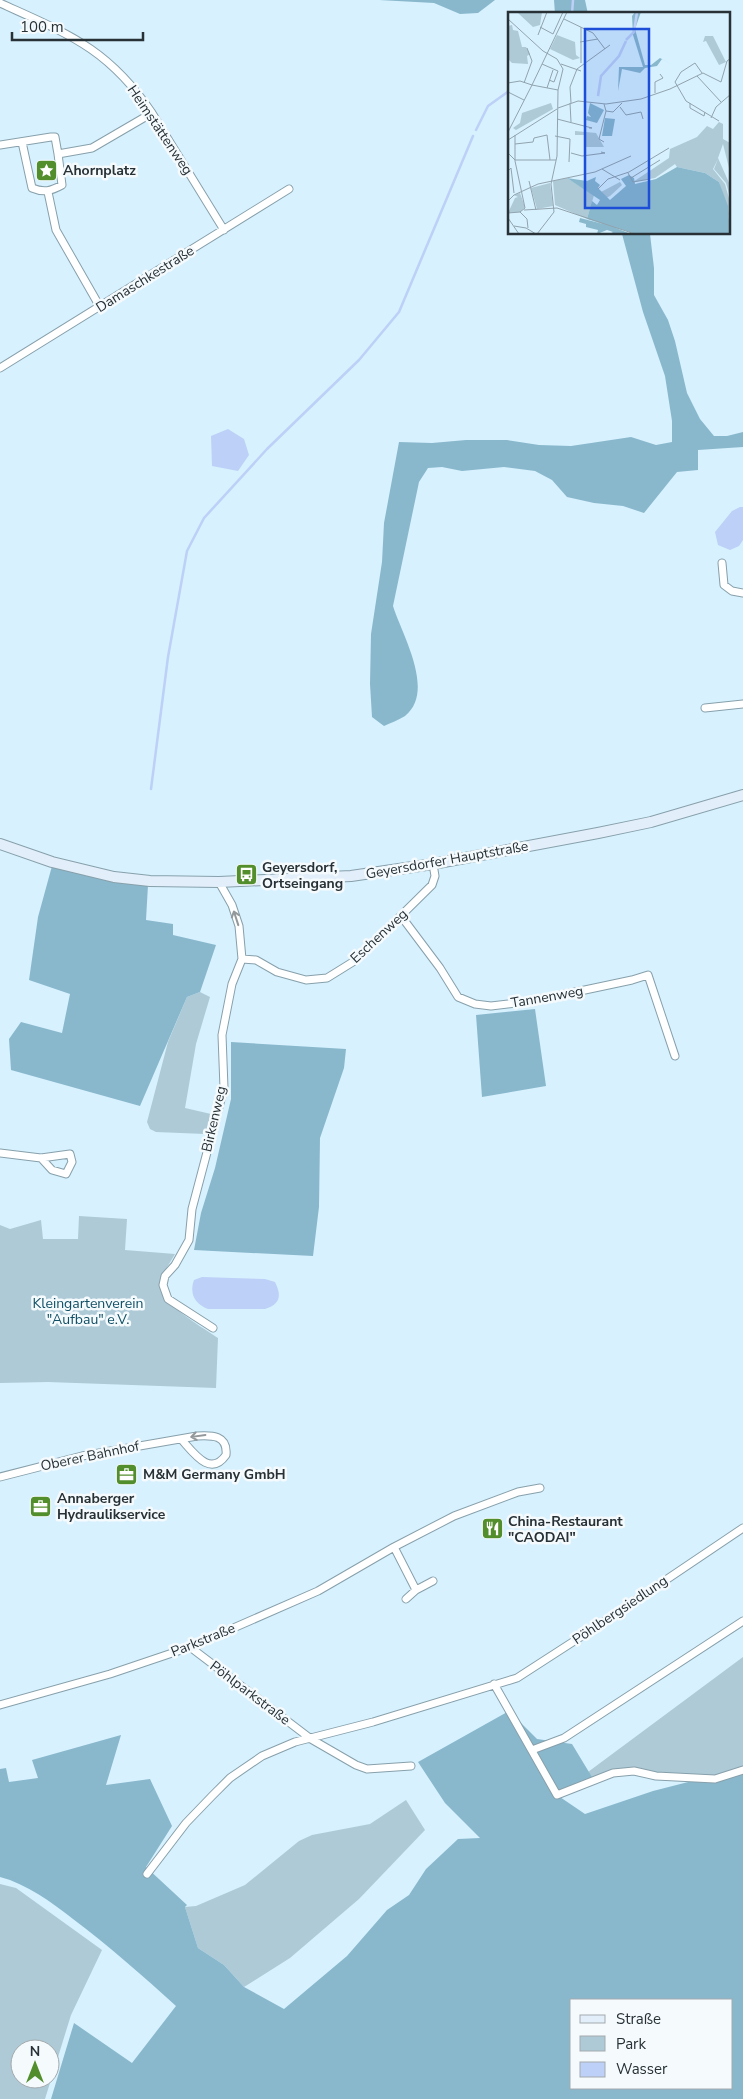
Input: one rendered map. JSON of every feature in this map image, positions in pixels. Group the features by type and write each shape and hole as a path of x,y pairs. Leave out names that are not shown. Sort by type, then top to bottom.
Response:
{"main road":[{"name":"Geyersdorfer Hauptstraße","path":"0,844 52,862 114,878 150,881 219,882 351,876 433,864 651,822 743,795"}],"street":[{"name":"Heimstättenweg","path":"0,3 85,44 118,70 152,112 224,230"},
{"path":"58,154 92,148 152,112"},
{"path":"0,145 55,137 62,185 48,192 32,188 22,142"},
{"name":"Damaschkestraße","path":"0,368 289,189"},
{"path":"48,192 56,230 100,307"},
{"path":"722,563 724,585 732,591 743,593"},
{"path":"705,708 743,704"},
{"name":"Eschenweg","path":"242,959 256,960 277,972 306,980 327,978 356,960 432,885 435,876 433,864"},
{"name":"Birkenweg","path":"213,1328 168,1299 163,1285 165,1276 175,1265 189,1240 192,1210 224,1088 222,1035 232,984 242,959 239,926 232,905 219,882"},
{"name":"Tannenweg","path":"402,916 440,968 458,997 475,1004 491,1006 533,1002 648,975 675,1056"},
{"path":"0,1153 40,1158"},
{"name":"Oberer Bahnhof","path":"0,1477 82,1456 181,1439 216,1436 221,1438 226,1446 226,1455 221,1462 215,1464 206,1463 201,1461 181,1439"},
{"name":"Parkstraße","path":"0,1705 110,1674 190,1648 318,1591 394,1547 454,1516 518,1492 540,1488"},
{"name":"Pöhlbergsiedlung","path":"147,1874 186,1823 230,1778 262,1756 295,1742 312,1739 517,1678 743,1528"},
{"path":"394,1547 416,1590"},
{"path":"406,1599 416,1590 432,1581"},
{"path":"532,1750 564,1738 743,1621"},
{"name":"Pöhlparkstraße","path":"190,1648 312,1739 356,1766 367,1768 411,1766"},
{"path":"494,1684 557,1795 613,1773 634,1771 656,1776 715,1779 743,1770"}],"green space":[{"path":"200,992 210,997 196,1044 185,1108 211,1114 205,1134 156,1132 150,1129 147,1122 168,1042 187,997"},
{"name":"Kleingartenverein \"Aufbau\" e.V.","path":"79,1216 127,1219 125,1250 175,1254 163,1276 161,1290 169,1303 218,1338 216,1388 48,1382 0,1383 0,1225 10,1229 41,1220 43,1239 78,1239"},
{"path":"743,1657 743,1770 715,1779 613,1773 557,1795"},
{"path":"406,1800 425,1830 359,1899 290,1958 244,1987 224,1965 198,1948 185,1907 196,1906 245,1885 299,1841 312,1835 370,1824"},
{"path":"0,1884 16,1888 102,1950 71,2015 60,2051 60,2039 10,2039 10,2089 48,2089 45,2099 0,2099"}],"shaded area":[{"path":"379,0 495,0 478,13 460,14 434,3"},
{"path":"554,0 585,0 588,12 555,12"},
{"path":"622,235 650,235 654,268 654,295 668,320 687,393 700,419 714,436 727,436 743,432 743,447 698,450 698,470 677,472 644,513 623,506 594,503 567,497 552,480 535,471 504,467 462,471 442,467 428,468 419,482 393,606 414,662 417,692 414,705 405,716 384,726 372,717 370,684 371,634 382,562 384,523 399,442 432,443 466,440 507,440 539,445 571,446 631,437 656,445 672,442 672,421 665,376 643,312"},
{"path":"52,866 148,885 146,920 173,924 173,935 216,945 200,992 187,997 140,1106 11,1070 9,1039 21,1022 62,1033 70,994 29,980 38,917"},
{"path":"535,1009 546,1086 482,1097 476,1015"},
{"path":"231,1042 346,1049 344,1068 320,1138 319,1207 313,1256 194,1250 201,1213 215,1168 231,1099"},
{"path":"509,1711 537,1739 572,1744 595,1782 557,1795 585,1814 653,1791 743,1768 743,2099 51,2099 54,2089 60,2089 60,2069 74,2023 132,2063 176,2006 113,1950 56,1906 20,1884 0,1877 0,1769 6,1768 9,1782 38,1778 32,1760 121,1735 106,1785 150,1779 172,1826 146,1867 187,1905 185,1907 198,1948 224,1965 244,1987 284,2009 347,1956 387,1910 409,1895 426,1869 458,1839 480,1838 445,1803 418,1762"}],"water":[{"path":"228,429 244,439 249,455 238,471 212,466 211,436"},
{"path":"743,507 743,540 739,546 730,550 718,545 715,532 732,511"},
{"path":"202,1277 265,1279 275,1282 279,1295 278,1299 274,1305 265,1309 208,1309 194,1298 192,1290 194,1280"}],"waterway":[{"path":"572,12 573,0"},
{"path":"476,130 488,106 508,92"},
{"path":"151,789 168,657 187,551 204,518 267,449 359,360 399,312 473,136"}],"place":[{"name":"Ahornplatz","path":"47,170"},
{"name":"Geyersdorf, Ortseingang","path":"246,875"},
{"name":"M&M Germany GmbH","path":"127,1474"},
{"name":"Annaberger Hydraulikservice","path":"41,1506"},
{"name":"China-Restaurant \"CAODAI\"","path":"492,1529"}]}
